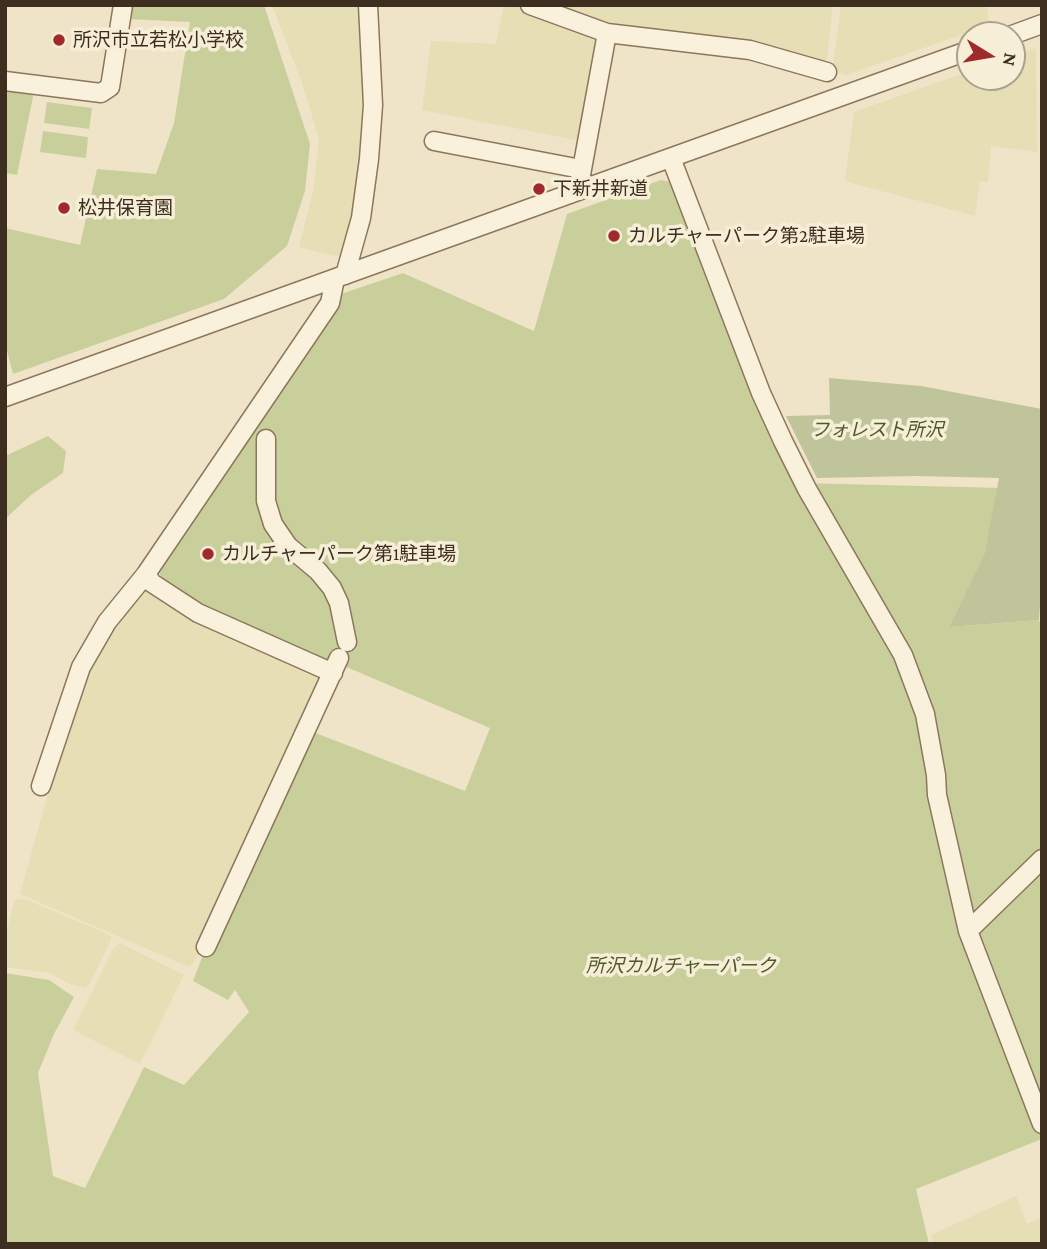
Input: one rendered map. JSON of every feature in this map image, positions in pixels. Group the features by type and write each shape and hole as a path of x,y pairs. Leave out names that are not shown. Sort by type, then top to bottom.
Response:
{"street":[{"path":"5,81 101,93 110,88 123,5"},
{"path":"41,786 81,667 107,622 146,574 330,303 361,219 369,159 373,105 368,5"},
{"path":"530,5 607,33 750,50 827,72"},
{"path":"578,191 607,33"},
{"path":"5,397 956,55"},
{"path":"434,141 580,169"},
{"path":"671,158 761,393 783,442 832,532 892,632 908,667 925,713 937,794 968,932 1042,1125"},
{"path":"206,947 340,658 340,603 318,571 288,546 273,524 266,501 266,439"},
{"path":"146,574 152,583 198,613 340,658"},
{"path":"968,932 1042,859"}],"shaded area":[{"path":"272,5 363,5 368,107 359,203 345,254 334,256 299,247 313,192 319,139 302,83"},
{"path":"504,5 517,5 598,36 581,141 422,110 431,41 496,44"},
{"path":"551,5 833,5 827,58 823,65 606,28"},
{"path":"841,5 986,5 989,21 956,21 956,37 846,75 835,71 833,66"},
{"path":"1036,48 1037,152 991,146 988,182 980,181 975,216 845,179 854,112 956,76 956,91 1026,91 1026,52"},
{"path":"150,589 320,673 323,684 194,963 189,967 20,894 75,697 100,646 136,592"},
{"path":"15,899 27,900 106,933 112,938 89,985 85,988 72,985 49,973 5,967 5,936"},
{"path":"120,943 184,975 140,1064 73,1030 113,949"},
{"path":"1016,1196 1027,1224 1042,1218 1042,1244 933,1244 931,1235"}],"green space":[{"path":"131,5 264,5 310,144 305,191 287,246 224,299 13,374 5,343 5,228 80,245 97,169 156,174 174,123 190,22 129,19"},
{"path":"5,88 34,92 17,175 5,173"},
{"path":"47,102 92,108 89,129 44,123"},
{"path":"43,131 88,137 86,158 40,152"},
{"name":"所沢カルチャーパーク","path":"661,180 672,182 799,483 1003,488 985,552 949,627 1039,620 1042,629 1042,1139 916,1189 929,1244 5,1244 5,973 49,980 74,997 54,1034 38,1073 53,1176 85,1188 144,1067 184,1085 249,1012 235,990 228,1000 193,981 206,947 308,730 465,791 490,728 344,666 330,668 239,627 162,582 158,566 341,294 403,273 534,331 567,214"},
{"name":"フォレスト所沢","path":"829,378 921,386 1042,409 1042,572 1039,620 949,627 985,552 999,478 817,478 786,416 830,415"},
{"path":"48,436 66,451 63,473 31,495 5,519 5,456"}],"place":[{"name":"所沢市立若松小学校","path":"59,40"},
{"name":"下新井新道","path":"539,189"},
{"name":"松井保育園","path":"64,208"},
{"name":"カルチャーパーク第2駐車場","path":"614,236"},
{"name":"カルチャーパーク第1駐車場","path":"208,554"}]}
